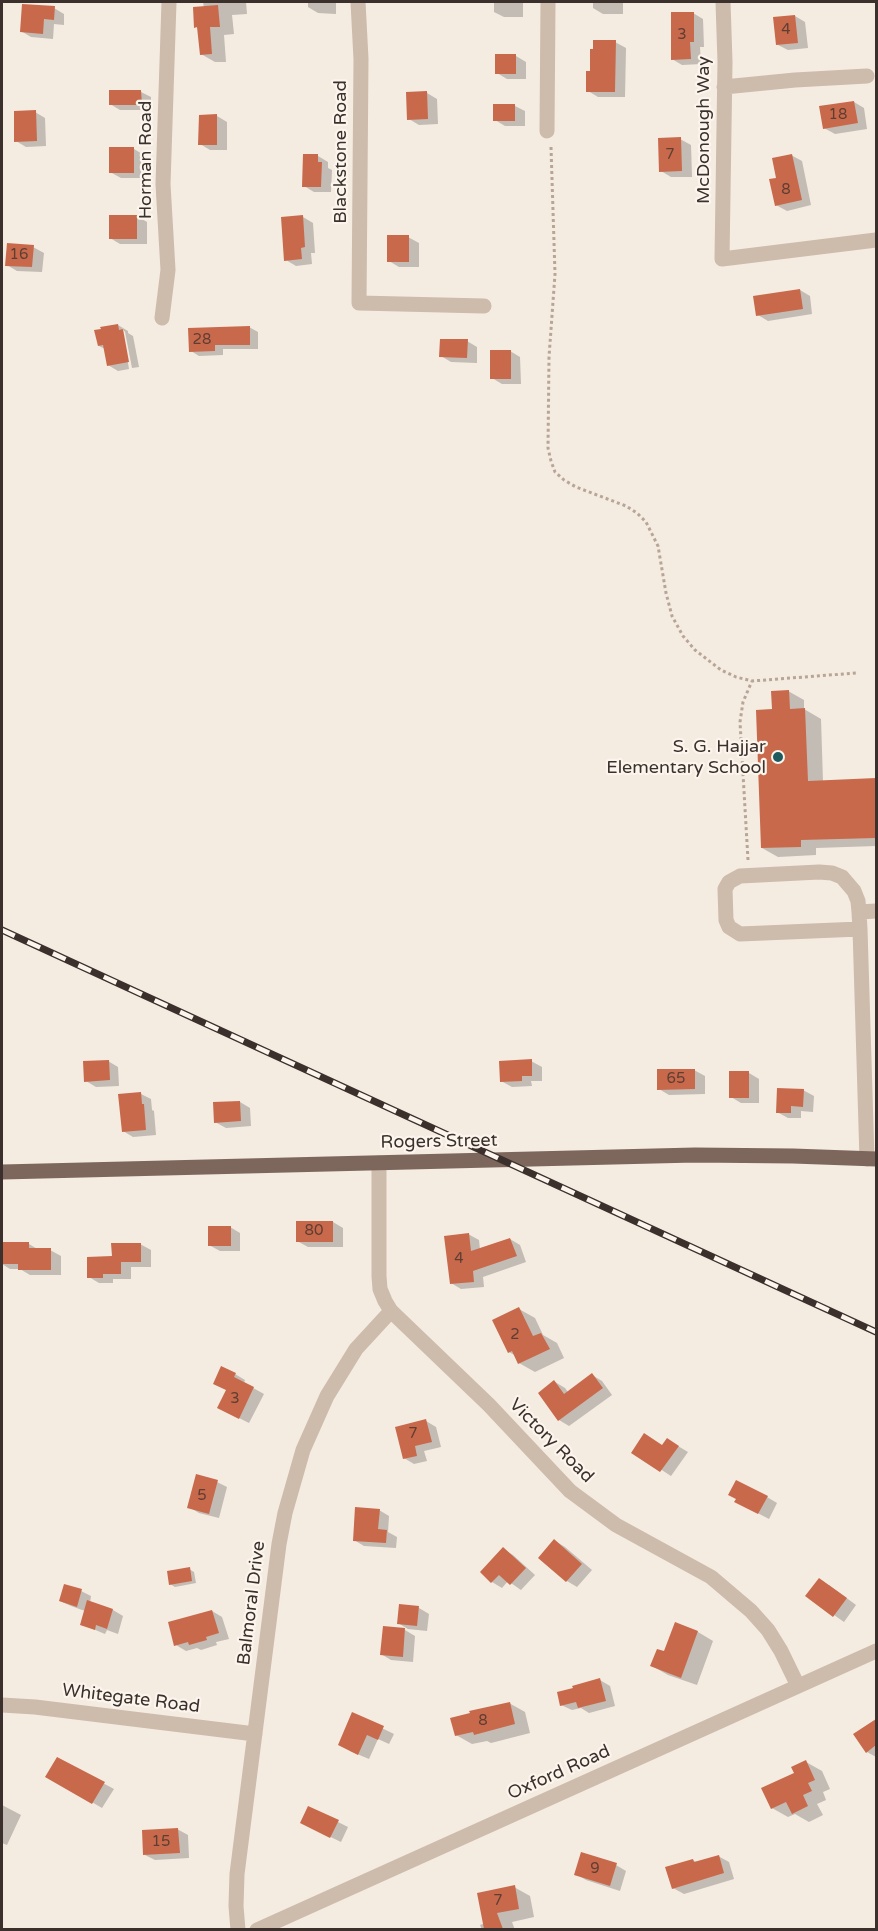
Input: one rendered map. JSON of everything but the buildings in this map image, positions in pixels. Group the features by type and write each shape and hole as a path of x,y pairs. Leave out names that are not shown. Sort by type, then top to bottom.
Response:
{"main road":[{"name":"Rogers Street","path":"2,1172 694,1155 872,1159"}],"street":[{"name":"Horman Road","path":"162,318 168,270 163,184 170,2"},
{"name":"Blackstone Road","path":"358,2 361,59 359,303 484,306"},
{"path":"547,131 548,2"},
{"name":"McDonough Way","path":"723,2 722,259 876,240"},
{"path":"724,87 867,76"},
{"path":"860,929 748,935 734,931 726,920 725,889 734,877 749,875 832,873 843,877 849,883 858,901 859,912 860,929 872,1159"},
{"path":"859,912 876,911"},
{"name":"Victory Road","path":"379,1163 379,1276 382,1295 391,1311 483,1399 570,1491 616,1525 711,1577 744,1605 768,1630 798,1686"},
{"name":"Balmoral Drive","path":"238,1929 237,1874 279,1544 285,1513 303,1450 327,1396 356,1349 391,1311"},
{"name":"Oxford Road","path":"257,1929 876,1651"},
{"name":"Whitegate Road","path":"2,1705 255,1734"}],"path":[{"path":"547,131 551,143 555,256 549,357 548,448 555,472 576,487 626,506 646,522 658,546 660,568 672,616 695,651 721,670 752,681 856,673"},
{"path":"749,875 740,722 743,702 752,681"}],"railway":[{"path":"2,930 876,1332"}],"place":[{"name":"S. G. Hajjar Elementary School","path":"778,757"}]}
